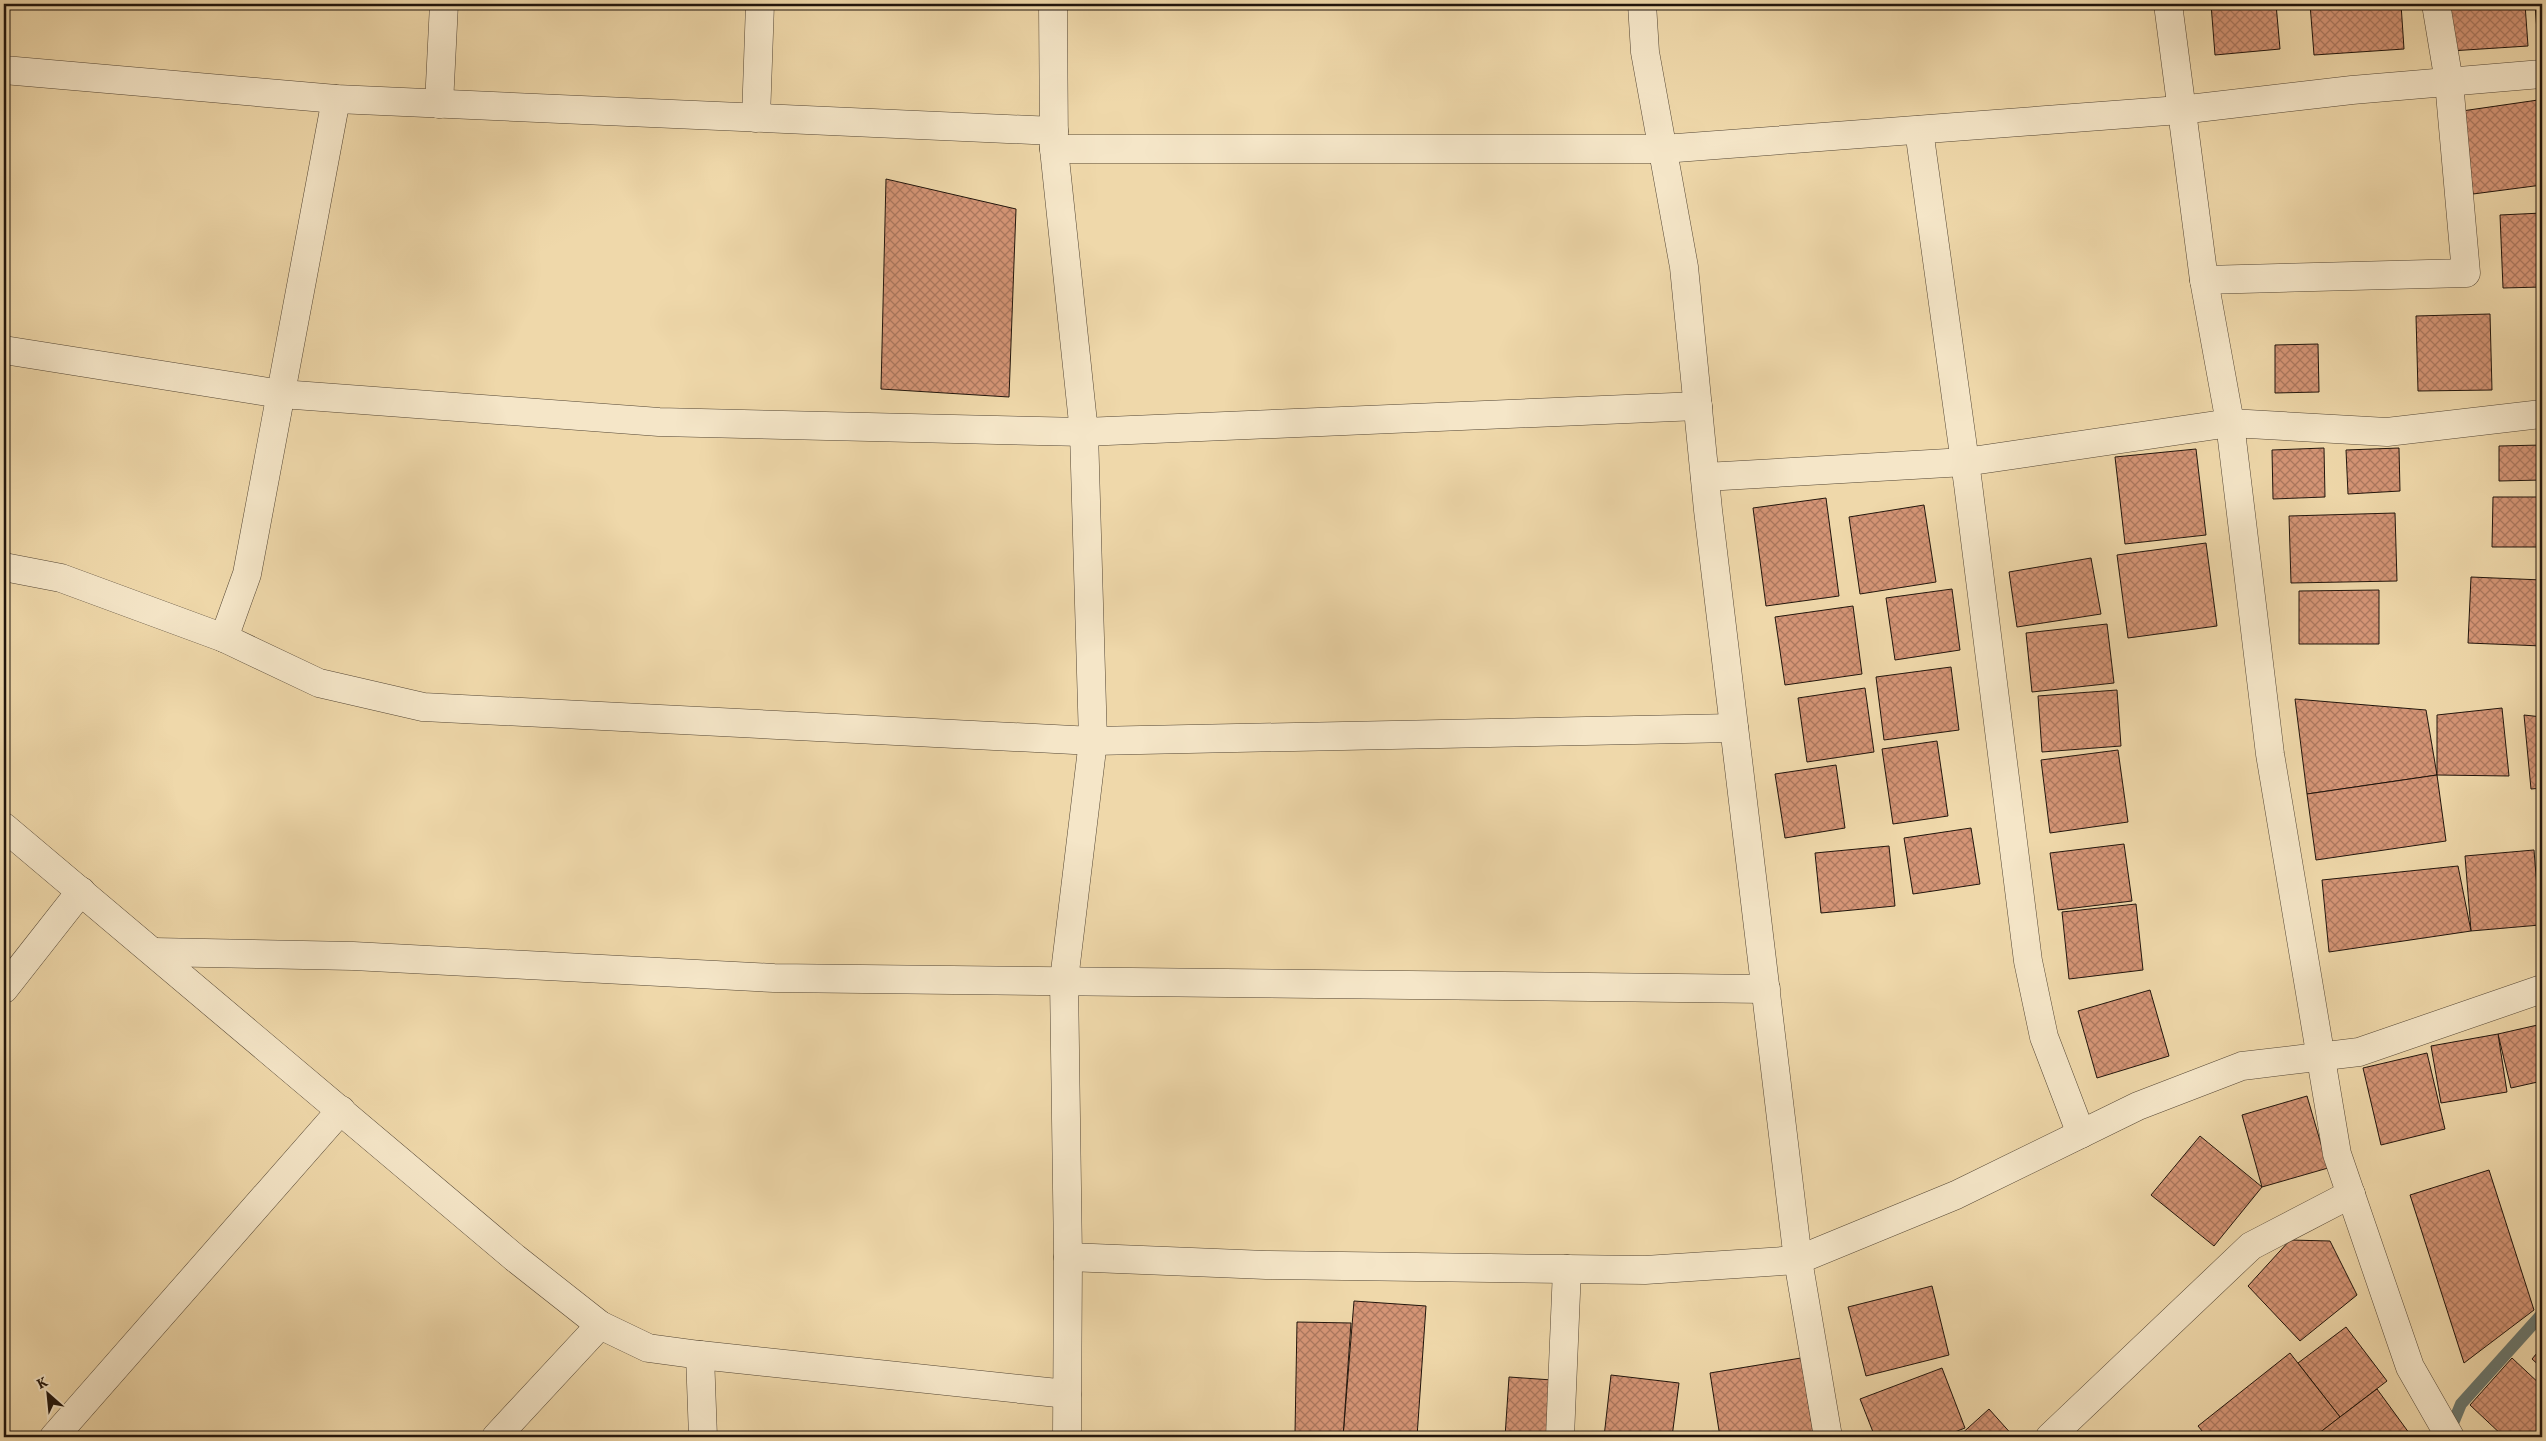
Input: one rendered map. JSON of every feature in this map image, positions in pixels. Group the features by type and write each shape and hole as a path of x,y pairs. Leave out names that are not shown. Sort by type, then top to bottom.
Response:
{"street":[{"path":"439,104 444,4"},
{"path":"756,118 760,4"},
{"path":"1053,4 1054,140 1084,432 1093,740 1064,980 1068,1256 1067,1437"},
{"path":"1642,4 1645,52 1684,267 1705,477 1798,1260 1828,1437"},
{"path":"2168,4 2180,110 2204,280 2230,423 2270,754 2323,1057 2337,1154 2410,1366 2450,1437"},
{"path":"2204,280 2466,273 2449,82 2436,4"},
{"path":"4,70 336,99 756,118 1054,140 1663,149 2180,110 2352,90 2542,74"},
{"path":"224,638 247,574 336,99"},
{"path":"1919,130 1965,462 2028,961 2044,1037 2081,1134"},
{"path":"4,350 281,394 659,422 1084,432 1698,406"},
{"path":"1705,477 1965,462 2230,423 2387,432 2542,414"},
{"path":"4,567 60,578 224,638 319,683 423,707 1093,740 1734,728"},
{"path":"4,826 515,1258 600,1325 648,1348 700,1356 1067,1394"},
{"path":"4,989 81,891"},
{"path":"154,952 353,956 774,978 1766,989"},
{"path":"1068,1256 1266,1265 1645,1270 1798,1260 1956,1195 2138,1106 2242,1066 2360,1052 2542,989"},
{"path":"54,1437 341,1110"},
{"path":"2050,1437 2252,1246 2351,1194"},
{"path":"1560,1437 1567,1269"},
{"path":"496,1437 600,1325"},
{"path":"700,1356 703,1437"}],"building":[{"path":"2211,4 2276,4 2280,49 2215,55"},
{"path":"2310,4 2401,4 2404,49 2314,55"},
{"path":"2447,4 2525,4 2528,46 2450,51"},
{"path":"2535,4 2542,4 2542,45 2538,45"},
{"path":"2538,100 2542,132 2542,185 2473,194 2462,111"},
{"path":"886,179 1016,209 1009,397 881,389"},
{"path":"2542,213 2542,287 2503,288 2500,215"},
{"path":"2490,314 2492,390 2418,391 2416,316"},
{"path":"2318,344 2319,392 2275,393 2275,345"},
{"path":"2542,445 2542,480 2499,481 2499,446"},
{"path":"2324,448 2325,497 2273,499 2272,450"},
{"path":"2399,448 2400,491 2348,494 2346,450"},
{"path":"2196,449 2206,535 2125,544 2115,457"},
{"path":"2493,497 2542,497 2542,547 2492,547"},
{"path":"1826,498 1839,596 1766,606 1753,508"},
{"path":"1924,505 1936,582 1860,594 1849,517"},
{"path":"2395,513 2397,581 2291,583 2289,516"},
{"path":"2206,543 2217,626 2128,638 2117,555"},
{"path":"2091,558 2101,614 2017,627 2009,572"},
{"path":"2471,577 2542,580 2542,646 2468,643"},
{"path":"1952,589 1960,650 1895,660 1886,598"},
{"path":"2379,590 2379,644 2299,644 2299,591"},
{"path":"1853,606 1862,674 1785,685 1775,617"},
{"path":"2107,624 2114,683 2032,692 2026,633"},
{"path":"1951,667 1959,730 1884,740 1876,677"},
{"path":"1865,688 1874,752 1807,762 1798,698"},
{"path":"2117,690 2121,746 2042,752 2038,696"},
{"path":"2295,699 2426,710 2437,775 2307,794"},
{"path":"2502,708 2509,776 2437,775 2437,715"},
{"path":"2524,715 2542,717 2542,788 2531,789"},
{"path":"1937,741 1948,816 1893,824 1882,749"},
{"path":"2118,750 2128,822 2050,833 2041,760"},
{"path":"1836,765 1845,828 1785,838 1775,774"},
{"path":"2437,775 2446,841 2316,860 2307,794"},
{"path":"1971,828 1980,884 1913,894 1904,838"},
{"path":"2124,844 2132,901 2058,910 2050,853"},
{"path":"1889,846 1895,906 1821,913 1815,853"},
{"path":"2534,850 2540,925 2471,931 2465,856"},
{"path":"2458,866 2471,931 2329,952 2322,880"},
{"path":"2136,904 2143,970 2069,979 2062,912"},
{"path":"2150,990 2169,1056 2097,1078 2078,1011"},
{"path":"2542,1024 2542,1081 2511,1088 2498,1034"},
{"path":"2498,1034 2507,1092 2441,1103 2431,1046"},
{"path":"2427,1053 2445,1129 2381,1145 2363,1068"},
{"path":"2307,1096 2328,1168 2262,1187 2242,1115"},
{"path":"2200,1136 2262,1187 2214,1246 2151,1195"},
{"path":"2489,1170 2534,1310 2464,1363 2410,1195"},
{"path":"2290,1240 2330,1241 2357,1295 2300,1341 2248,1286"},
{"path":"1932,1286 1949,1355 1866,1376 1848,1307"},
{"path":"1354,1301 1426,1306 1417,1437 1343,1437"},
{"path":"1297,1322 1351,1323 1343,1437 1295,1433"},
{"path":"2346,1327 2387,1381 2340,1417 2298,1363"},
{"path":"2542,1347 2542,1368 2532,1359"},
{"path":"2290,1353 2340,1417 2314,1437 2207,1437 2198,1426"},
{"path":"1801,1358 1814,1437 1720,1437 1710,1373"},
{"path":"2512,1358 2542,1386 2542,1437 2504,1437 2470,1405"},
{"path":"1942,1368 1965,1428 1942,1437 1875,1437 1860,1399"},
{"path":"1611,1375 1679,1383 1672,1437 1604,1437"},
{"path":"1509,1377 1552,1380 1548,1437 1505,1437"},
{"path":"2377,1389 2412,1437 2314,1437 2340,1417"},
{"path":"1989,1409 2014,1437 1958,1437"}],"waterway":[{"path":"2449,1433 2461,1404 2542,1314"}]}
